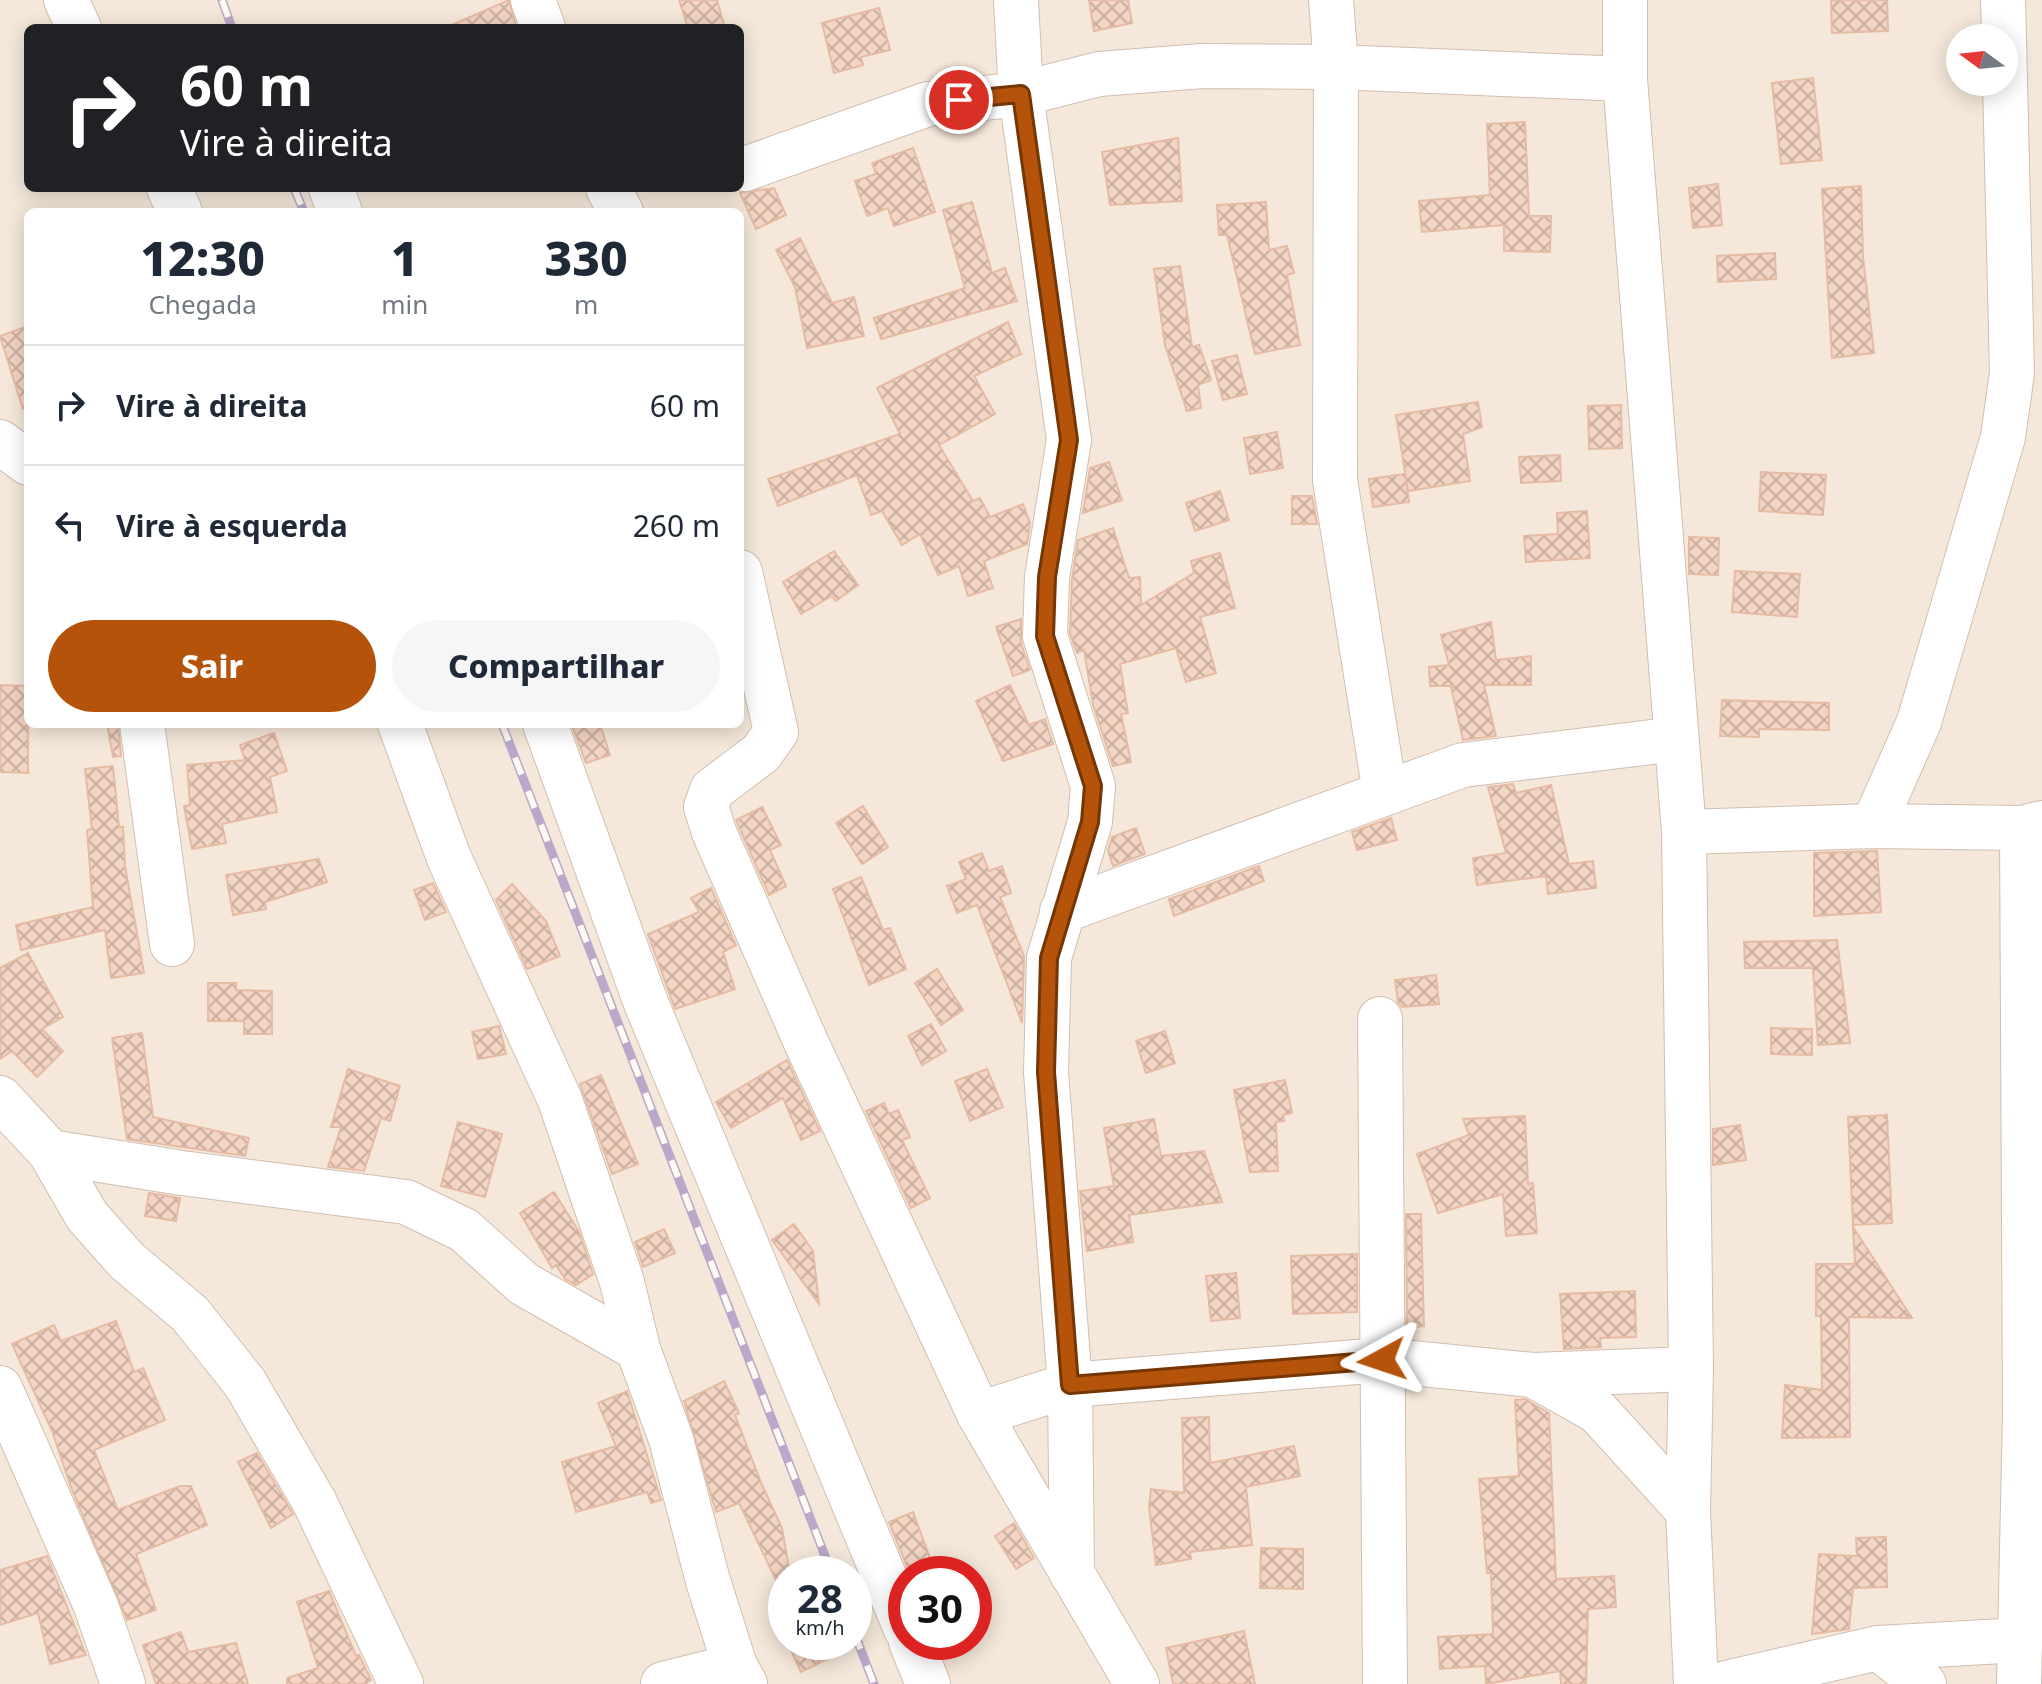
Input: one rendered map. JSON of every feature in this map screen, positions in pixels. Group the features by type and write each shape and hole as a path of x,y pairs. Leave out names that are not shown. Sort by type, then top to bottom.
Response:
{"street":[{"path":"66,0 77,24"},
{"path":"533,0 542,24"},
{"path":"1016,0 1021,94 1069,440 1047,577 1045,636 1093,786 1090,822 1049,958 1046,1072 1070,1385 1072,1574"},
{"path":"1331,0 1336,67 1335,480 1385,793"},
{"path":"1625,0 1625,79 1684,832 1691,1369 1688,1511 1696,1684"},
{"path":"2003,0 2004,24"},
{"path":"745,169 928,104 1021,94 1099,74 1203,66 1336,67 1625,79"},
{"path":"1873,826 1919,722 2003,437 2012,373 2005,96"},
{"path":"0,442 24,460"},
{"path":"744,590 776,732 761,753 712,790 706,807 805,1040 979,1414 1137,1684"},
{"path":"143,728 172,944"},
{"path":"401,728 449,858 560,1100 622,1282 638,1349 671,1439 708,1581 740,1675 663,1684"},
{"path":"546,728 646,1003 888,1586"},
{"path":"1062,911 1463,765 1676,739"},
{"path":"1684,832 2032,825 2019,1684"},
{"path":"1380,1019 1385,1684"},
{"path":"0,1098 50,1152 87,1216 127,1261 190,1314 245,1383 314,1501 401,1684"},
{"path":"50,1152 182,1173 406,1202 464,1230 524,1284 638,1349"},
{"path":"979,1414 1070,1385 1382,1360 1533,1375 1691,1369"},
{"path":"1533,1375 1598,1412 1688,1511"},
{"path":"0,1388 96,1606 123,1684"},
{"path":"1722,1684 1878,1648 2021,1640"},
{"path":"1878,1648 1924,1684"},
{"path":"918,1660 928,1684"}],"shaded area":[{"path":"0,0 2042,0 2042,1684 0,1684"}],"building":[{"path":"509,0 515,24 454,24"},
{"path":"679,0 717,0 724,24 687,24"},
{"path":"1089,0 1128,0 1132,23 1094,31"},
{"path":"1831,0 1887,0 1888,31 1832,33"},
{"path":"879,8 890,50 861,57 863,65 834,73 822,23"},
{"path":"1813,78 1822,160 1781,164 1772,83"},
{"path":"1525,122 1529,216 1551,216 1550,252 1504,251 1504,225 1422,232 1419,201 1490,195 1487,124"},
{"path":"1178,138 1182,201 1110,205 1102,152"},
{"path":"913,148 935,212 894,226 888,208 867,216 855,181 876,174 872,163"},
{"path":"1718,184 1722,225 1693,228 1689,188"},
{"path":"1861,186 1863,257 1874,353 1832,358 1822,189"},
{"path":"774,188 786,215 756,229 740,193"},
{"path":"972,202 992,273 1005,268 1017,301 881,339 874,318 965,288 943,210"},
{"path":"1266,202 1269,250 1287,246 1294,273 1287,275 1300,345 1255,354 1227,235 1219,235 1217,205"},
{"path":"800,238 832,303 854,297 864,336 807,348 795,287 776,250"},
{"path":"1775,253 1776,279 1718,282 1717,256"},
{"path":"1180,266 1192,347 1199,345 1211,380 1198,385 1201,408 1187,411 1165,345 1154,269"},
{"path":"1008,322 1021,354 974,376 995,414 939,445 973,501 980,498 990,517 1023,504 1030,523 1027,544 984,561 993,588 968,596 959,566 938,575 920,534 902,545 882,511 871,515 857,475 778,506 768,479 900,434 877,388"},
{"path":"24,327 24,409 23,409 0,336"},
{"path":"1237,355 1247,394 1223,400 1212,361"},
{"path":"1478,402 1482,427 1463,434 1470,481 1408,491 1396,415"},
{"path":"1621,405 1622,448 1589,449 1588,406"},
{"path":"1277,432 1283,468 1250,474 1244,438"},
{"path":"1560,455 1561,481 1521,483 1519,457"},
{"path":"1109,462 1122,500 1083,513 1090,468"},
{"path":"1761,472 1826,475 1823,515 1759,511"},
{"path":"1405,474 1409,502 1373,507 1369,479"},
{"path":"1220,491 1229,520 1195,531 1186,503"},
{"path":"1292,496 1312,496 1317,524 1292,524"},
{"path":"1587,511 1590,558 1526,562 1524,536 1558,534 1557,513"},
{"path":"1113,528 1129,578 1140,577 1141,605 1194,573 1191,561 1220,553 1235,608 1200,617 1216,673 1186,682 1176,648 1120,664 1128,713 1121,714 1131,762 1113,766 1093,704 1084,650 1077,653 1070,633 1072,579 1078,540"},
{"path":"1689,537 1719,538 1718,575 1689,574"},
{"path":"834,551 858,585 836,601 832,596 801,614 783,582"},
{"path":"1735,571 1800,574 1797,617 1732,612"},
{"path":"1021,619 1021,643 1030,670 1013,676 996,627"},
{"path":"1491,622 1496,660 1531,656 1531,685 1484,685 1496,736 1463,740 1451,687 1455,686 1430,686 1429,667 1449,665 1441,635"},
{"path":"0,685 24,686 28,773 0,772"},
{"path":"1010,685 1029,725 1045,719 1053,744 1003,761 976,701"},
{"path":"1722,700 1829,703 1829,730 1759,729 1759,737 1720,736"},
{"path":"108,728 118,728 121,756 113,757"},
{"path":"573,728 601,728 610,755 586,763"},
{"path":"274,733 287,771 270,777 277,812 222,824 226,843 192,849 184,806 190,805 187,765 245,760 240,745"},
{"path":"113,766 119,827 123,827 125,866 144,973 111,978 105,930 21,950 16,925 93,907 87,830 92,829 85,769"},
{"path":"1513,784 1516,793 1551,785 1569,864 1593,861 1596,888 1548,894 1546,876 1477,885 1473,858 1506,853 1488,787"},
{"path":"863,806 888,847 862,864 836,823"},
{"path":"762,807 781,845 770,850 786,886 769,895 736,820"},
{"path":"1391,818 1397,840 1357,850 1352,832"},
{"path":"1136,828 1145,854 1113,866 1108,851 1112,837"},
{"path":"1877,851 1881,912 1814,916 1814,853"},
{"path":"982,853 989,871 1002,866 1011,893 1000,897 1024,956 1022,1023 977,905 957,913 947,886 966,879 959,862"},
{"path":"319,859 327,882 265,902 266,909 233,915 226,875"},
{"path":"1259,866 1264,881 1174,916 1169,899"},
{"path":"861,877 883,930 890,928 906,969 869,985 833,889"},
{"path":"433,883 446,912 425,920 414,890"},
{"path":"512,884 546,921 560,956 527,969 496,900"},
{"path":"711,888 736,945 723,952 735,989 675,1009 648,934 699,912 691,898"},
{"path":"1837,940 1850,1043 1818,1045 1813,968 1745,968 1744,942"},
{"path":"28,953 63,1017 42,1029 63,1051 37,1077 12,1051 0,1059 0,968"},
{"path":"937,969 963,1010 941,1025 915,983"},
{"path":"1436,975 1439,1004 1402,1007 1398,1002 1395,980"},
{"path":"208,983 236,983 236,990 272,991 272,1034 244,1034 244,1021 208,1021"},
{"path":"931,1024 946,1051 922,1065 908,1036"},
{"path":"499,1026 506,1054 478,1059 472,1032"},
{"path":"1771,1028 1812,1029 1812,1055 1771,1054"},
{"path":"1165,1031 1175,1063 1146,1073 1136,1041"},
{"path":"142,1033 153,1117 249,1138 245,1156 127,1139 112,1038"},
{"path":"787,1060 820,1131 801,1140 783,1098 731,1128 716,1102"},
{"path":"348,1069 400,1086 390,1121 381,1118 364,1171 328,1167 341,1127 331,1127"},
{"path":"987,1069 1003,1107 970,1121 955,1081"},
{"path":"601,1075 638,1164 612,1174 580,1084"},
{"path":"1285,1080 1292,1113 1283,1115 1284,1121 1276,1122 1278,1171 1250,1172 1234,1090"},
{"path":"884,1103 889,1114 898,1110 910,1137 902,1140 930,1198 911,1208 866,1111"},
{"path":"1887,1115 1892,1223 1853,1225 1848,1117"},
{"path":"1525,1116 1528,1184 1533,1183 1537,1233 1506,1236 1503,1194 1438,1213 1417,1154 1469,1135 1463,1119"},
{"path":"1154,1119 1161,1156 1204,1151 1222,1202 1129,1215 1133,1242 1087,1251 1080,1191 1114,1186 1104,1128"},
{"path":"458,1122 502,1134 485,1197 441,1186"},
{"path":"1740,1125 1746,1160 1713,1165 1713,1129"},
{"path":"554,1192 579,1232 593,1274 576,1285 565,1279 556,1265 552,1268 520,1213"},
{"path":"149,1193 180,1198 176,1221 145,1216"},
{"path":"1406,1214 1421,1214 1424,1326 1407,1328"},
{"path":"794,1224 813,1251 819,1304 772,1240"},
{"path":"1853,1227 1912,1318 1849,1317 1850,1437 1782,1438 1785,1385 1822,1390 1821,1316 1816,1316 1816,1264 1855,1264"},
{"path":"664,1229 675,1253 643,1267 635,1242"},
{"path":"1357,1254 1357,1312 1293,1314 1291,1256"},
{"path":"1236,1273 1240,1318 1211,1321 1206,1276"},
{"path":"1635,1291 1636,1337 1600,1338 1601,1347 1564,1349 1560,1294"},
{"path":"116,1321 134,1372 143,1368 165,1420 94,1450 118,1510 180,1486 191,1486 207,1525 136,1554 156,1610 127,1620 72,1490 52,1431 12,1344 54,1325 61,1341"},
{"path":"724,1381 739,1413 735,1415 762,1485 782,1528 787,1556 768,1556 768,1563 739,1503 716,1512 684,1401"},
{"path":"627,1391 661,1500 651,1503 647,1492 576,1512 562,1462 616,1446 598,1403"},
{"path":"1525,1399 1549,1413 1556,1579 1614,1576 1616,1607 1588,1609 1586,1684 1561,1684 1560,1671 1486,1684 1485,1666 1440,1669 1438,1637 1493,1634 1491,1573 1487,1573 1479,1479 1519,1476 1515,1400"},
{"path":"1209,1417 1210,1463 1294,1446 1300,1476 1246,1487 1252,1545 1190,1552 1191,1559 1156,1565 1149,1507 1151,1489 1184,1493 1182,1418"},
{"path":"257,1453 293,1514 271,1528 238,1462"},
{"path":"913,1512 929,1556 903,1556 889,1522"},
{"path":"1014,1523 1034,1558 1016,1569 995,1536"},
{"path":"1886,1537 1887,1587 1853,1588 1849,1629 1812,1634 1819,1554 1857,1556 1856,1538"},
{"path":"1261,1548 1303,1549 1303,1589 1260,1588"},
{"path":"47,1556 86,1655 50,1664 38,1613 0,1625 0,1570"},
{"path":"329,1591 356,1656 359,1655 371,1680 365,1684 287,1684 287,1678 318,1668 297,1602"},
{"path":"1244,1631 1255,1684 1173,1684 1166,1648"},
{"path":"181,1632 188,1652 236,1643 248,1684 156,1684 143,1645"},
{"path":"795,1660 826,1660 801,1672"}],"railway":[{"path":"222,0 231,24"},
{"path":"296,192 302,208"},
{"path":"504,728 825,1556"},
{"path":"865,1660 874,1684"}],"route":[{"path":"959,100 1021,94 1069,440 1064,488 1047,577 1045,636 1093,786 1090,822 1049,958 1046,1072 1070,1385 1382,1360"}]}
